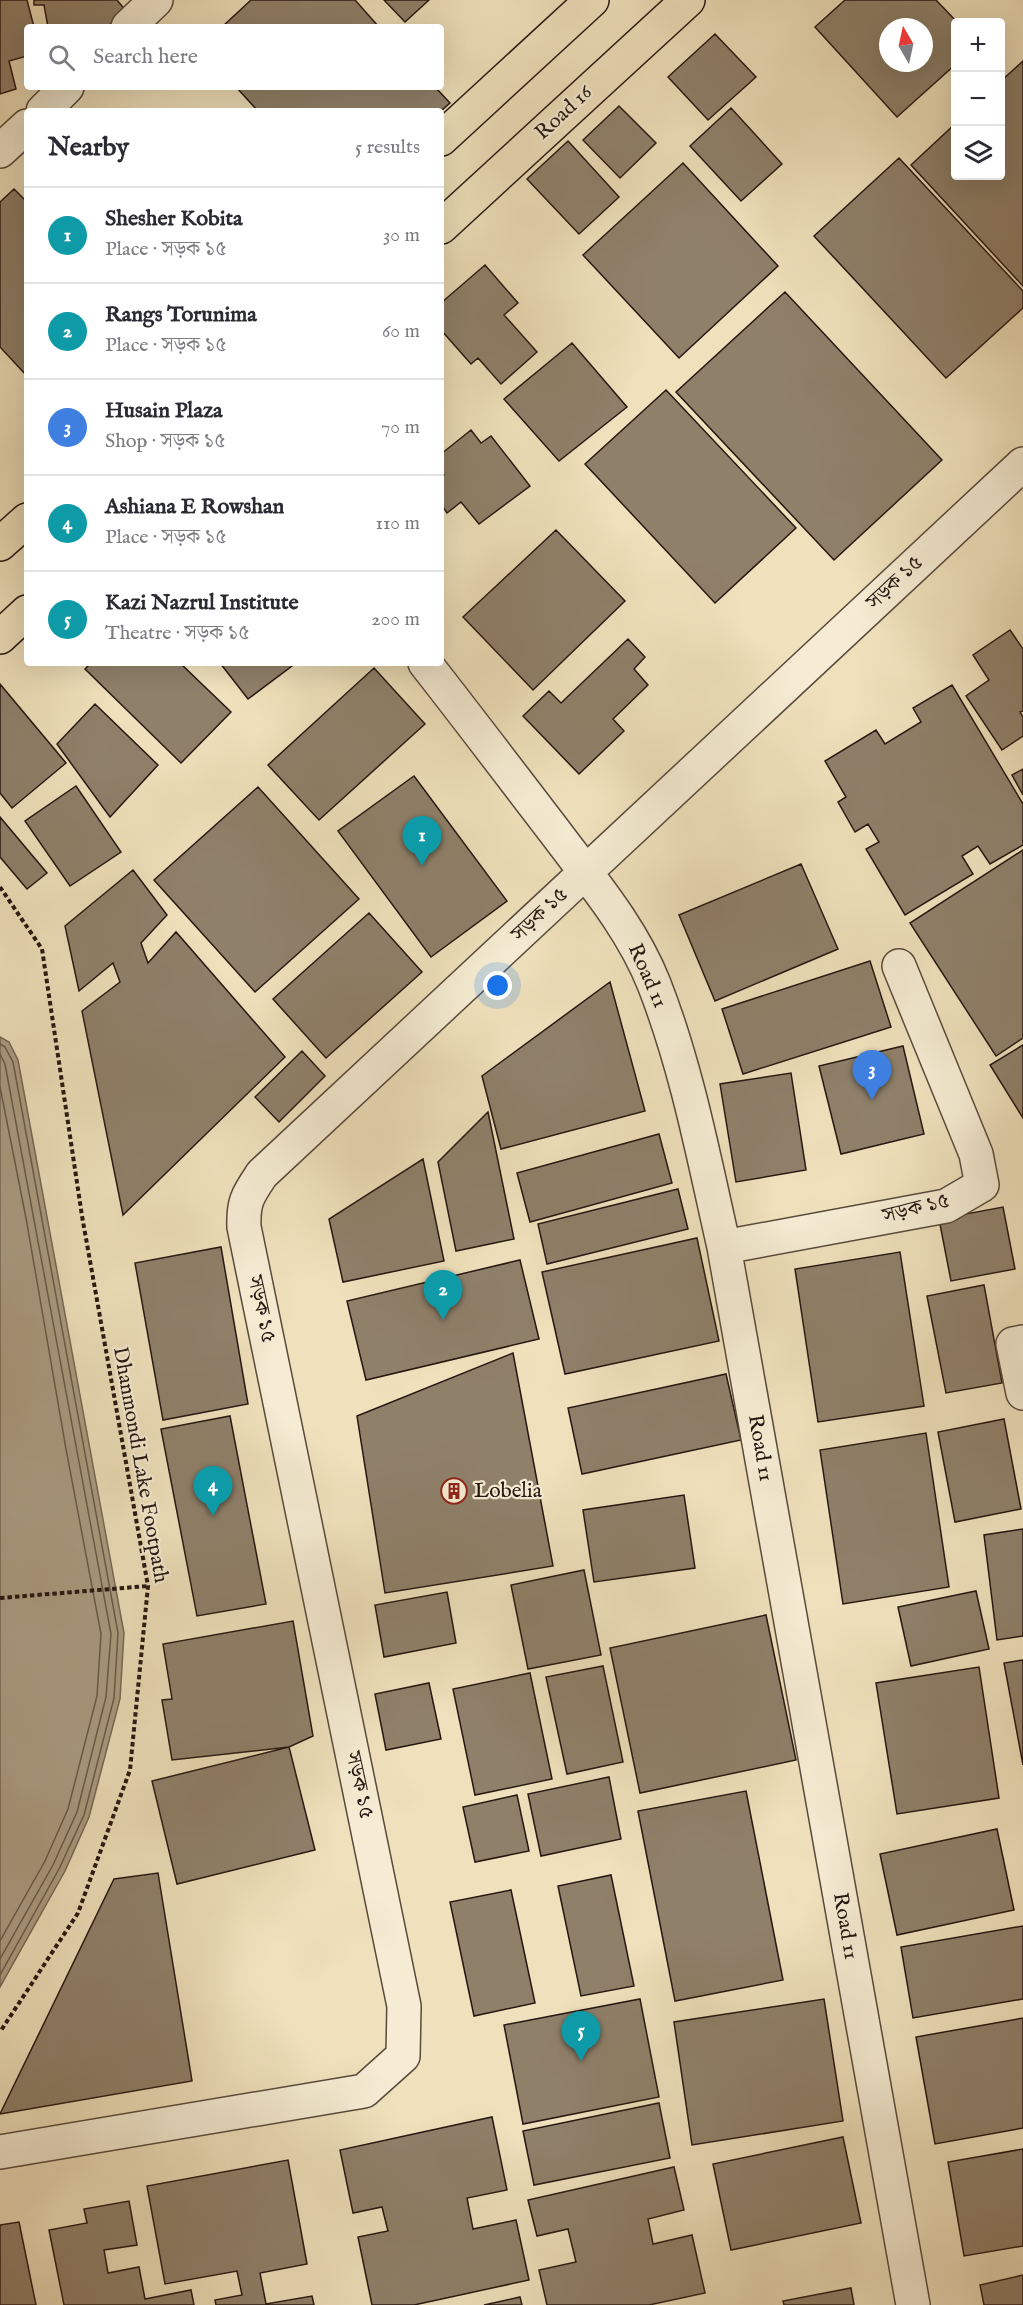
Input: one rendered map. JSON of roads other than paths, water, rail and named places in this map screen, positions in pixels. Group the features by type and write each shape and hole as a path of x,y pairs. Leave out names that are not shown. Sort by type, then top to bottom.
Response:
{"main road":[{"path":"444,136 592,0"},
{"name":"Road 16","path":"444,224 688,0"},
{"path":"0,544 24,522"},
{"path":"0,637 24,615"}],"street":[{"path":"45,108 64,90"},
{"name":"সড়ক ১৫","path":"0,2152 364,2091 403,2056 404,2006 244,1227 243,1208 262,1174 1023,464"},
{"name":"Road 11","path":"427,666 626,929 653,983 696,1123 724,1246 913,2305"},
{"name":"সড়ক ১৫","path":"724,1246 946,1206 982,1185 976,1154 899,966"},
{"path":"1023,1342 1013,1344 1023,1393"}],"water":[{"path":"0,1037 9,1042 18,1060 124,1633 120,1699 89,1817 65,1871 0,1987"}],"place":[{"name":"Shesher Kobita","path":"422,866"},
{"name":"Husain Plaza","path":"872,1100"},
{"name":"Rangs Torunima","path":"443,1320"},
{"name":"Lobelia","path":"454,1491"},
{"name":"Ashiana E Rowshan","path":"213,1516"},
{"name":"Kazi Nazrul Institute","path":"581,2061"}]}
